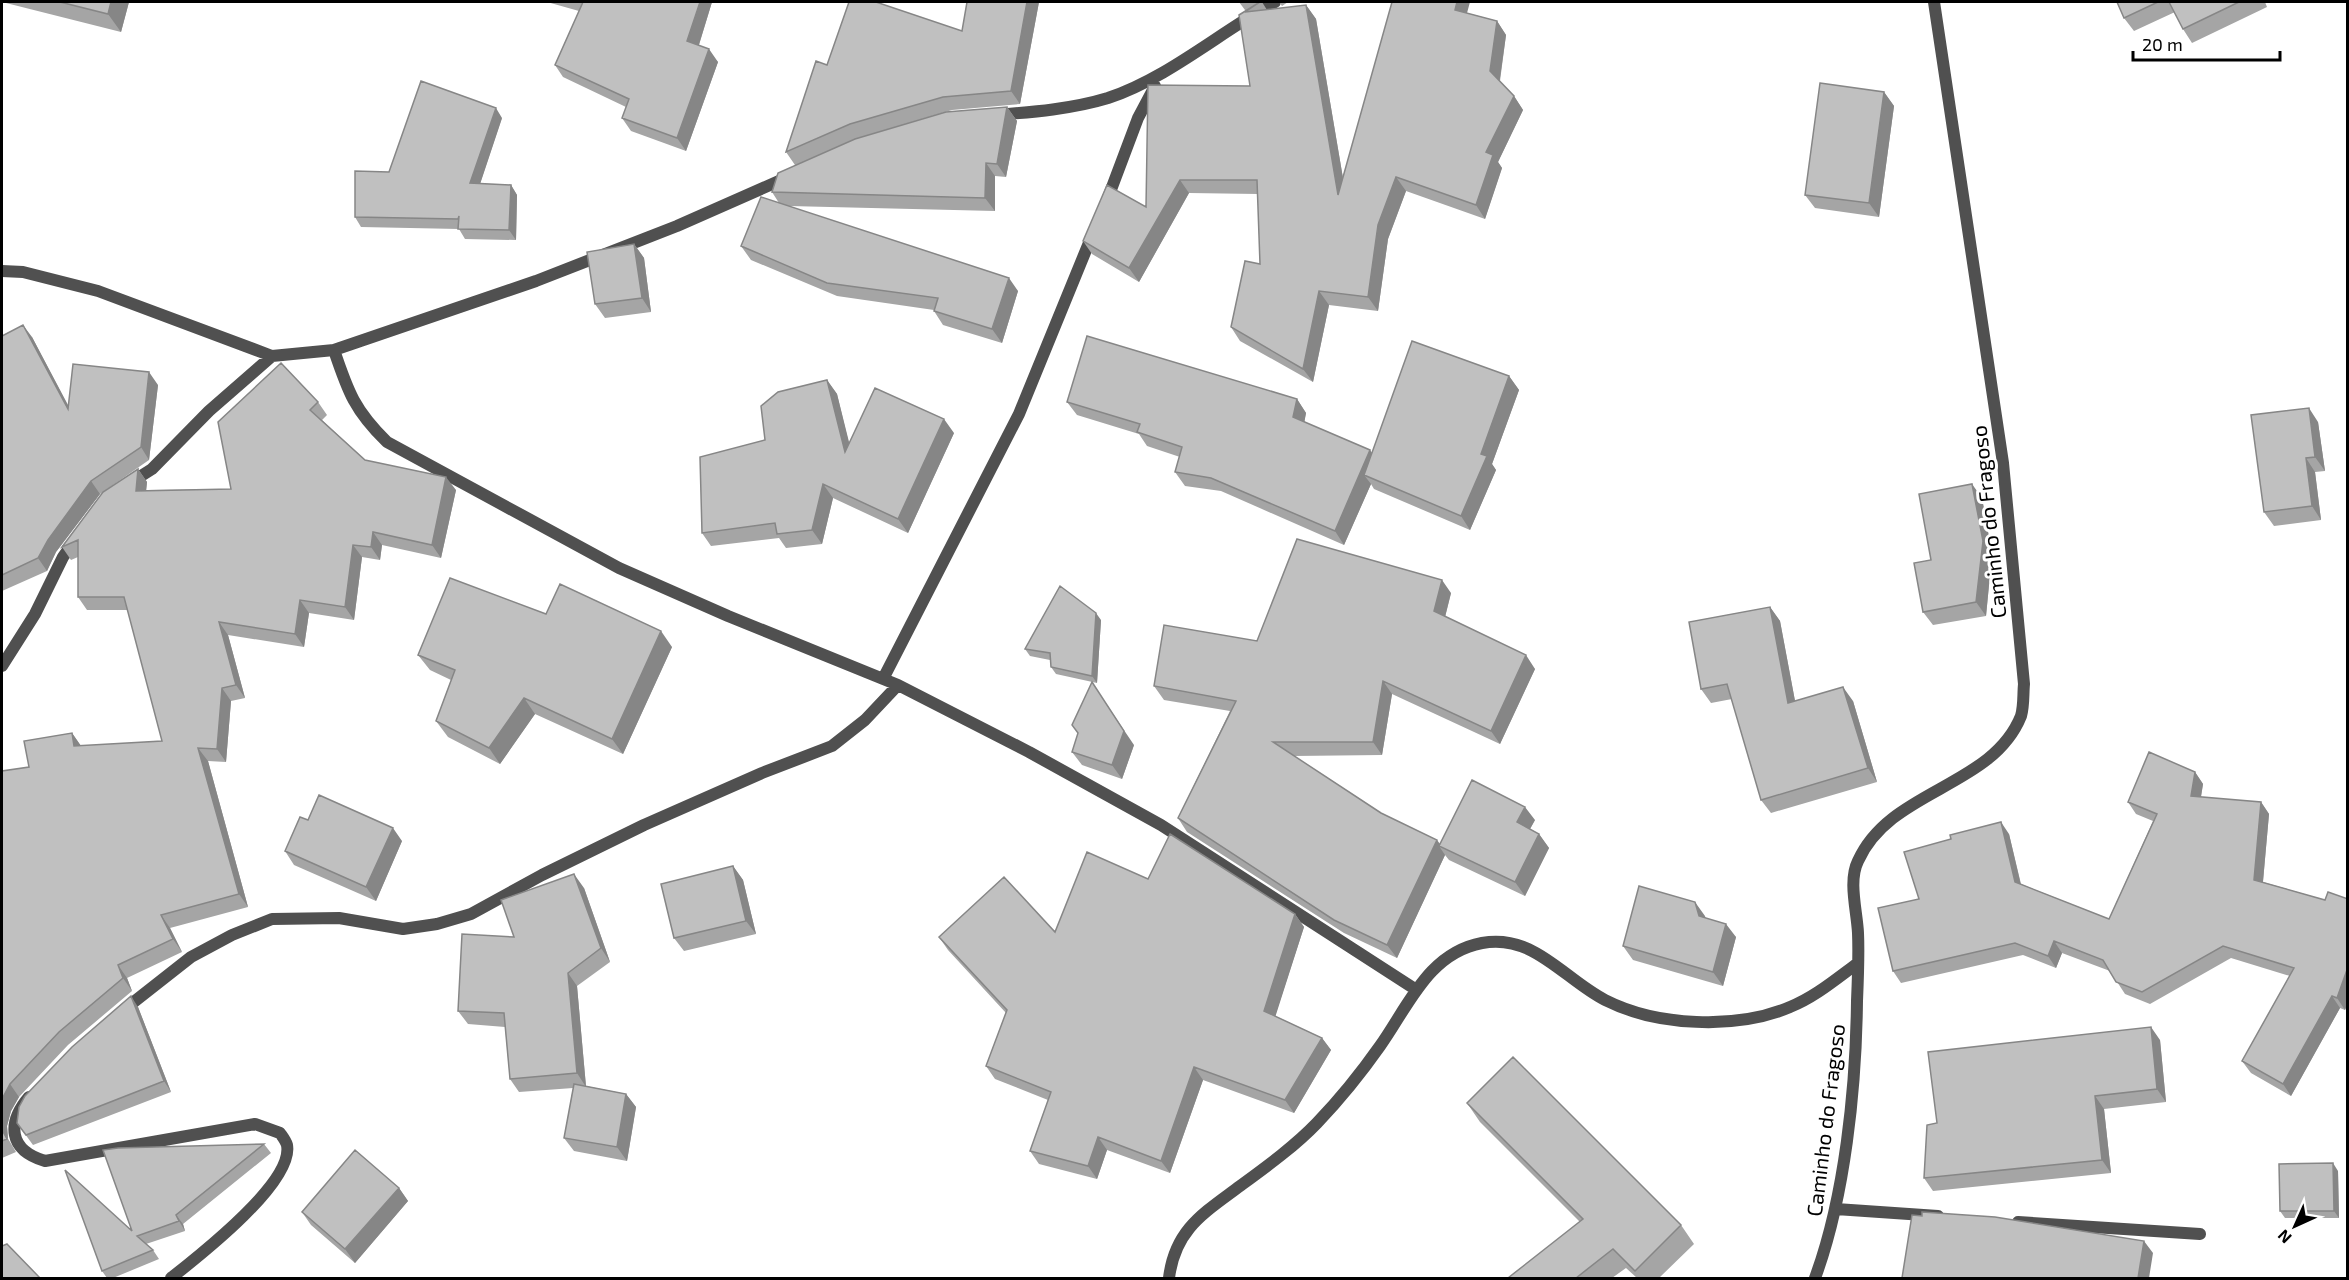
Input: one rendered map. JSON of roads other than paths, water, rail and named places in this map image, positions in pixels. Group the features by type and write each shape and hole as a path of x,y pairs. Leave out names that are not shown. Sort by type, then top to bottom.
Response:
{"street":[{"path":"984,116 1082,104 1110,97 1162,71 1275,2"},
{"name":"Caminho do Fragoso","path":"1815,1278 1836,1209 1857,1053 1858,963 1854,875 1857,862 1865,848 1892,819 1921,798 1993,756 2010,737 2022,713 2024,684 2003,463 1934,2"},
{"path":"883,679 1019,414 1138,118 1162,71"},
{"path":"2,271 23,272 98,291 272,356 334,350 537,281 677,226 797,173"},
{"path":"334,350 349,395 361,414 387,442 619,568 728,616 898,685 1161,825 1415,989"},
{"path":"115,493 152,469 209,411 272,356"},
{"path":"2,666 35,615 63,557 81,532"},
{"path":"112,1019 191,957 232,935 272,919 339,918 403,929 437,924 471,914 542,875 644,825 762,773 832,746 865,720 898,685"},
{"name":"Caminho do Fragoso","path":"1169,1278 1178,1244 1194,1220 1316,1125 1351,1086 1382,1044 1415,989 1437,965 1480,943 1498,941 1532,950 1605,1000 1668,1021 1719,1022 1756,1017 1790,1007 1825,987 1858,963"},
{"path":"36,1089 18,1110 13,1125 14,1132 26,1152 33,1158 45,1161 255,1124 280,1133 287,1144 286,1157 276,1178 260,1200 171,1278"},
{"path":"1836,1209 1953,1217"},
{"path":"2000,1220 2200,1234"}]}
